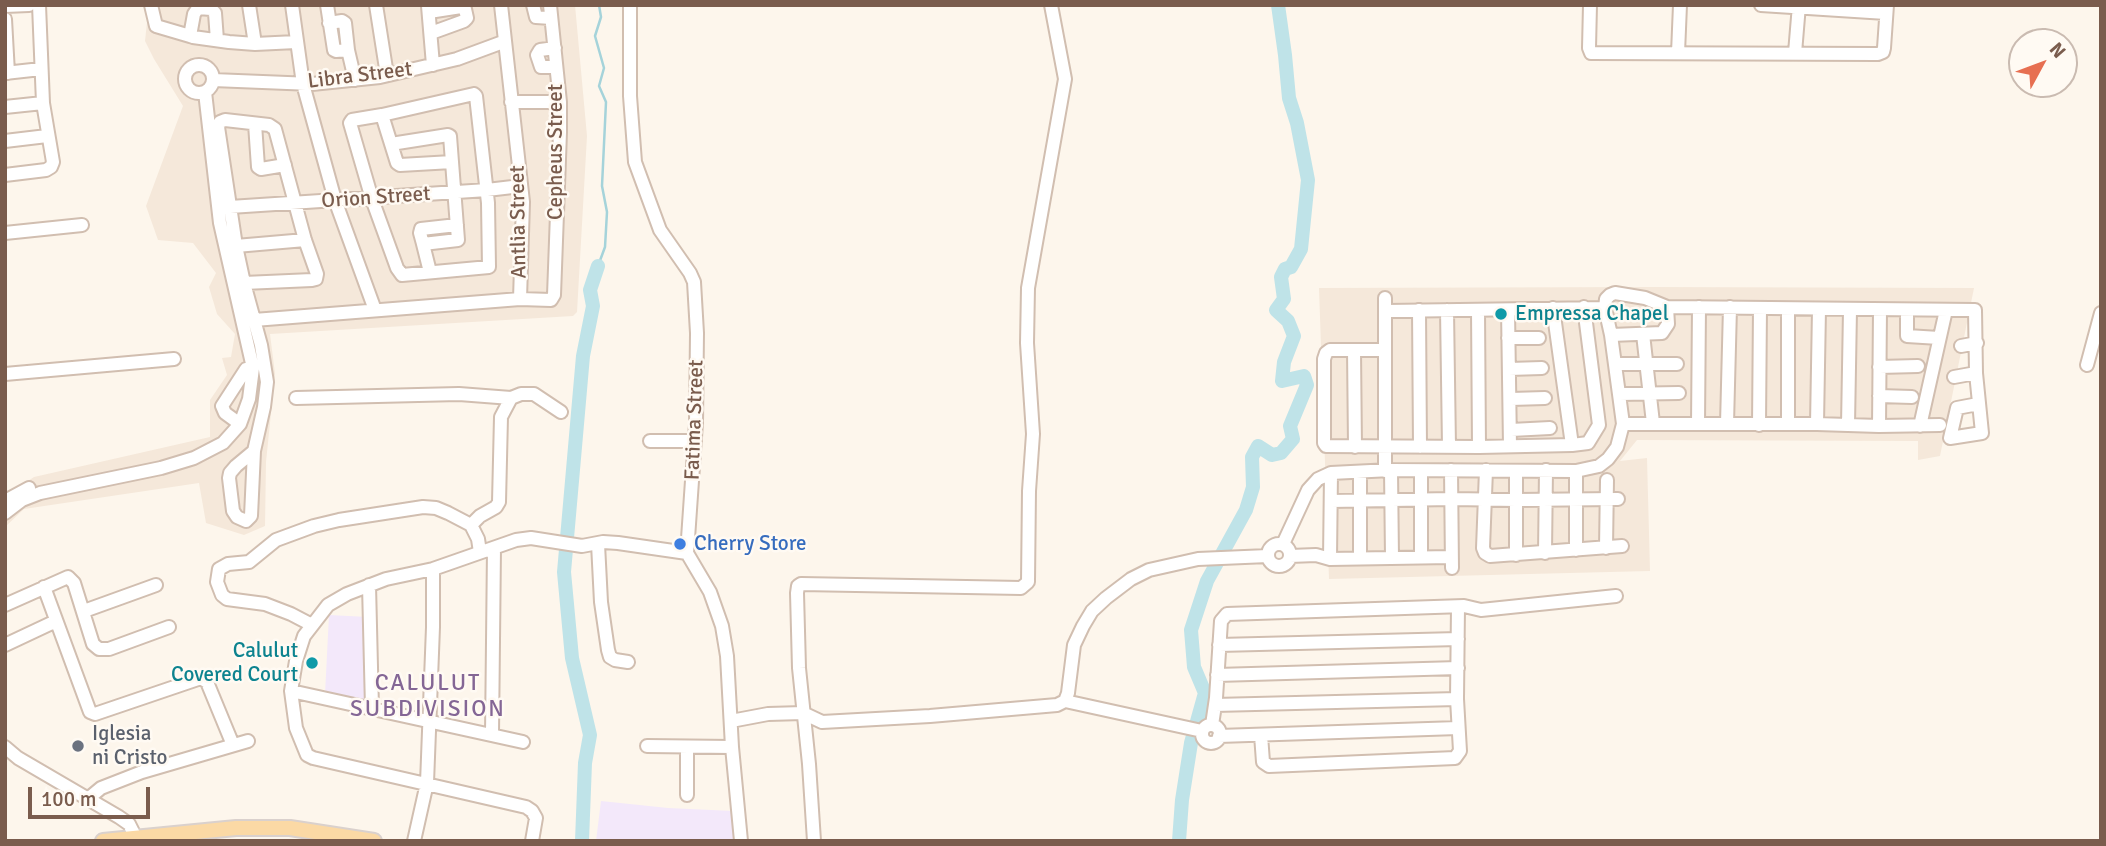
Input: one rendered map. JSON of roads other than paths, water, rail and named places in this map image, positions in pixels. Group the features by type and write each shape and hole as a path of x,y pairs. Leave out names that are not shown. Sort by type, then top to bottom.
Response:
{"main road":[{"path":"103,841 236,828 290,828 374,841"}],"street":[{"path":"5,6 29,5"},
{"path":"5,175 46,170 51,167 52,162 43,103 39,5"},
{"path":"151,5 156,26 190,36 255,44 296,42"},
{"path":"249,5 255,44"},
{"path":"292,5 303,84 335,200 375,310"},
{"path":"327,5 334,51 348,50 355,80"},
{"path":"376,5 387,75"},
{"name":"Antlia Street","path":"254,320 520,299 523,209 500,5"},
{"path":"533,5 536,17 551,11"},
{"name":"Fatima Street","path":"630,5 630,96 635,162 660,230 694,282 697,334 695,441 687,553"},
{"path":"814,841 810,764 797,635 798,586 1021,589 1028,582 1033,434 1027,343 1028,288 1065,79 1051,5"},
{"path":"1590,5 1588,48 1591,53 1878,54 1883,51 1887,9 1761,5"},
{"path":"1678,53 1680,5"},
{"path":"1795,53 1798,6"},
{"path":"190,36 196,9 211,9 215,13 217,40"},
{"path":"431,33 464,21 467,18 465,9 428,9 433,65"},
{"name":"Cepheus Street","path":"520,299 553,298 560,102 551,11"},
{"path":"5,19 7,73 41,69"},
{"name":"Libra Street","path":"214,79 303,84 355,80 433,65 503,42"},
{"path":"198,65 207,67 214,79 210,88 201,93 189,89 185,81 190,68 198,65"},
{"path":"5,513 20,497 38,485 193,455 236,421 249,368 224,277 201,93"},
{"path":"474,94 487,190 489,267 400,274 372,199 350,123 352,120 474,94"},
{"path":"511,102 560,102"},
{"path":"5,107 43,103"},
{"path":"382,115 400,165 452,162"},
{"path":"244,283 316,279 317,274 275,129 269,125 225,120 220,122 218,127 236,246 244,283 262,351 267,382 254,451 251,516 246,521 237,517 233,511 229,478 236,466 254,451"},
{"path":"255,124 258,167 261,169 285,165"},
{"path":"5,141 47,136"},
{"path":"391,144 450,136 456,192 457,242 423,244 430,272"},
{"name":"Orion Street","path":"230,207 372,199 521,186"},
{"path":"5,233 82,225"},
{"path":"236,246 305,240"},
{"path":"1451,470 1452,562 1421,557 1328,559 1320,562 1287,554 1279,544 1272,546 1268,556 1277,566 1287,554 1308,490 1318,479 1331,473 1388,470 1421,471 1451,470 1486,470 1516,471 1546,470 1576,471 1599,466 1617,447 1623,424 1605,308 1606,299 1615,293 1645,298 1667,307 1907,311 1982,309 1976,373 1978,404 1988,433 1950,438"},
{"path":"1392,558 1391,501 1385,446 1386,304 1419,310 1605,308"},
{"path":"1385,350 1330,351 1324,359 1324,443 1330,447 1479,447 1588,443 1599,425 1584,307"},
{"path":"1611,335 1662,333 1668,324 1667,307"},
{"path":"1698,424 1699,307"},
{"path":"1727,425 1730,307"},
{"path":"1553,308 1572,445"},
{"path":"1759,425 1760,308"},
{"path":"1787,424 1788,309"},
{"path":"1817,424 1819,309"},
{"path":"1419,310 1420,447"},
{"path":"1447,310 1449,447"},
{"path":"1478,310 1479,447"},
{"path":"1508,310 1510,446"},
{"path":"1848,425 1850,310"},
{"path":"1879,426 1880,310"},
{"path":"1920,426 1946,310"},
{"path":"1907,311 1908,335 1938,338"},
{"path":"2093,358 2101,313"},
{"path":"1643,334 1653,423"},
{"path":"1508,338 1539,338"},
{"path":"1961,346 1977,343"},
{"path":"1354,350 1354,447"},
{"path":"5,374 174,359"},
{"path":"1615,364 1677,364"},
{"path":"1878,367 1918,366"},
{"path":"1509,369 1542,368"},
{"path":"1954,377 1976,373"},
{"path":"1619,394 1679,393"},
{"path":"296,398 459,394 511,398 521,394 534,394 561,412"},
{"path":"1879,396 1912,397"},
{"path":"471,526 499,502 501,417 511,398"},
{"path":"1511,399 1545,398"},
{"path":"1946,451 1956,408 1978,404"},
{"path":"1623,424 1940,425"},
{"path":"1511,429 1550,428"},
{"path":"650,441 695,441"},
{"path":"1486,470 1483,548 1490,556 1622,547"},
{"path":"1545,553 1546,470"},
{"path":"1421,471 1421,557"},
{"path":"1516,471 1516,555"},
{"path":"1576,471 1576,550"},
{"path":"1360,472 1360,558"},
{"path":"1328,559 1331,473"},
{"path":"1606,548 1612,499 1607,480"},
{"path":"5,501 20,497"},
{"path":"1331,501 1612,499"},
{"path":"312,625 265,604 227,599 222,595 217,582 219,569 228,564 249,562 276,540 314,526 360,516 430,507 448,513 471,526 478,539 480,552"},
{"path":"532,841 536,818 526,807 307,755 296,728 291,691 304,636 328,605 386,579 433,569 516,540 531,538 590,546 618,543 687,553 710,592 722,626 727,656 741,841"},
{"path":"598,544 601,602 608,650 614,660 628,662"},
{"path":"492,734 494,548"},
{"path":"1065,701 1074,645 1092,611 1131,579 1149,570 1210,557 1268,556"},
{"path":"414,841 427,783 433,569"},
{"path":"5,605 63,578 71,578 93,644 99,649 103,650 169,626"},
{"path":"84,611 156,585"},
{"path":"369,585 372,708"},
{"path":"44,587 90,712 95,714 201,678 207,682 233,745"},
{"path":"1203,730 1215,705 1221,621 1227,614 1464,606 1481,610 1616,596"},
{"path":"1261,735 1262,757 1269,766 1451,760 1460,751 1458,607"},
{"path":"5,645 56,621"},
{"path":"1219,645 1458,639"},
{"path":"1217,675 1458,668"},
{"path":"291,691 523,742"},
{"path":"1215,705 1458,699"},
{"path":"731,721 768,714 803,713 822,722 930,716 1057,705 1065,701 1203,730 1261,735 1458,727"},
{"path":"89,798 101,788 130,777 248,741"},
{"path":"647,746 732,747"},
{"path":"5,747 18,758 129,824 135,836"},
{"path":"687,747 687,795"}],"waterway":[{"path":"598,266 605,247 607,212 602,186 606,102 599,86 604,68 595,36 601,17 599,5"},
{"path":"1179,841 1191,743 1205,693 1194,667 1191,630 1207,581 1246,510 1253,487 1252,457 1258,446 1272,455 1281,453 1293,439 1290,426 1307,385 1304,376 1282,381 1284,362 1294,336 1288,321 1276,310 1284,299 1281,277 1285,269 1291,267 1301,249 1308,180 1297,123 1289,98 1278,5"},
{"path":"582,841 585,763 590,735 572,658 564,572 583,356 593,306 590,290 598,266"}],"place":[{"name":"Empressa Chapel","path":"1501,314"},
{"name":"Cherry Store","path":"680,544"},
{"name":"Calulut Covered Court","path":"312,663"},
{"name":"Iglesia ni Cristo","path":"78,746"}],"district":[{"name":"CALULUT SUBDIVISION","path":"428,697"}]}
